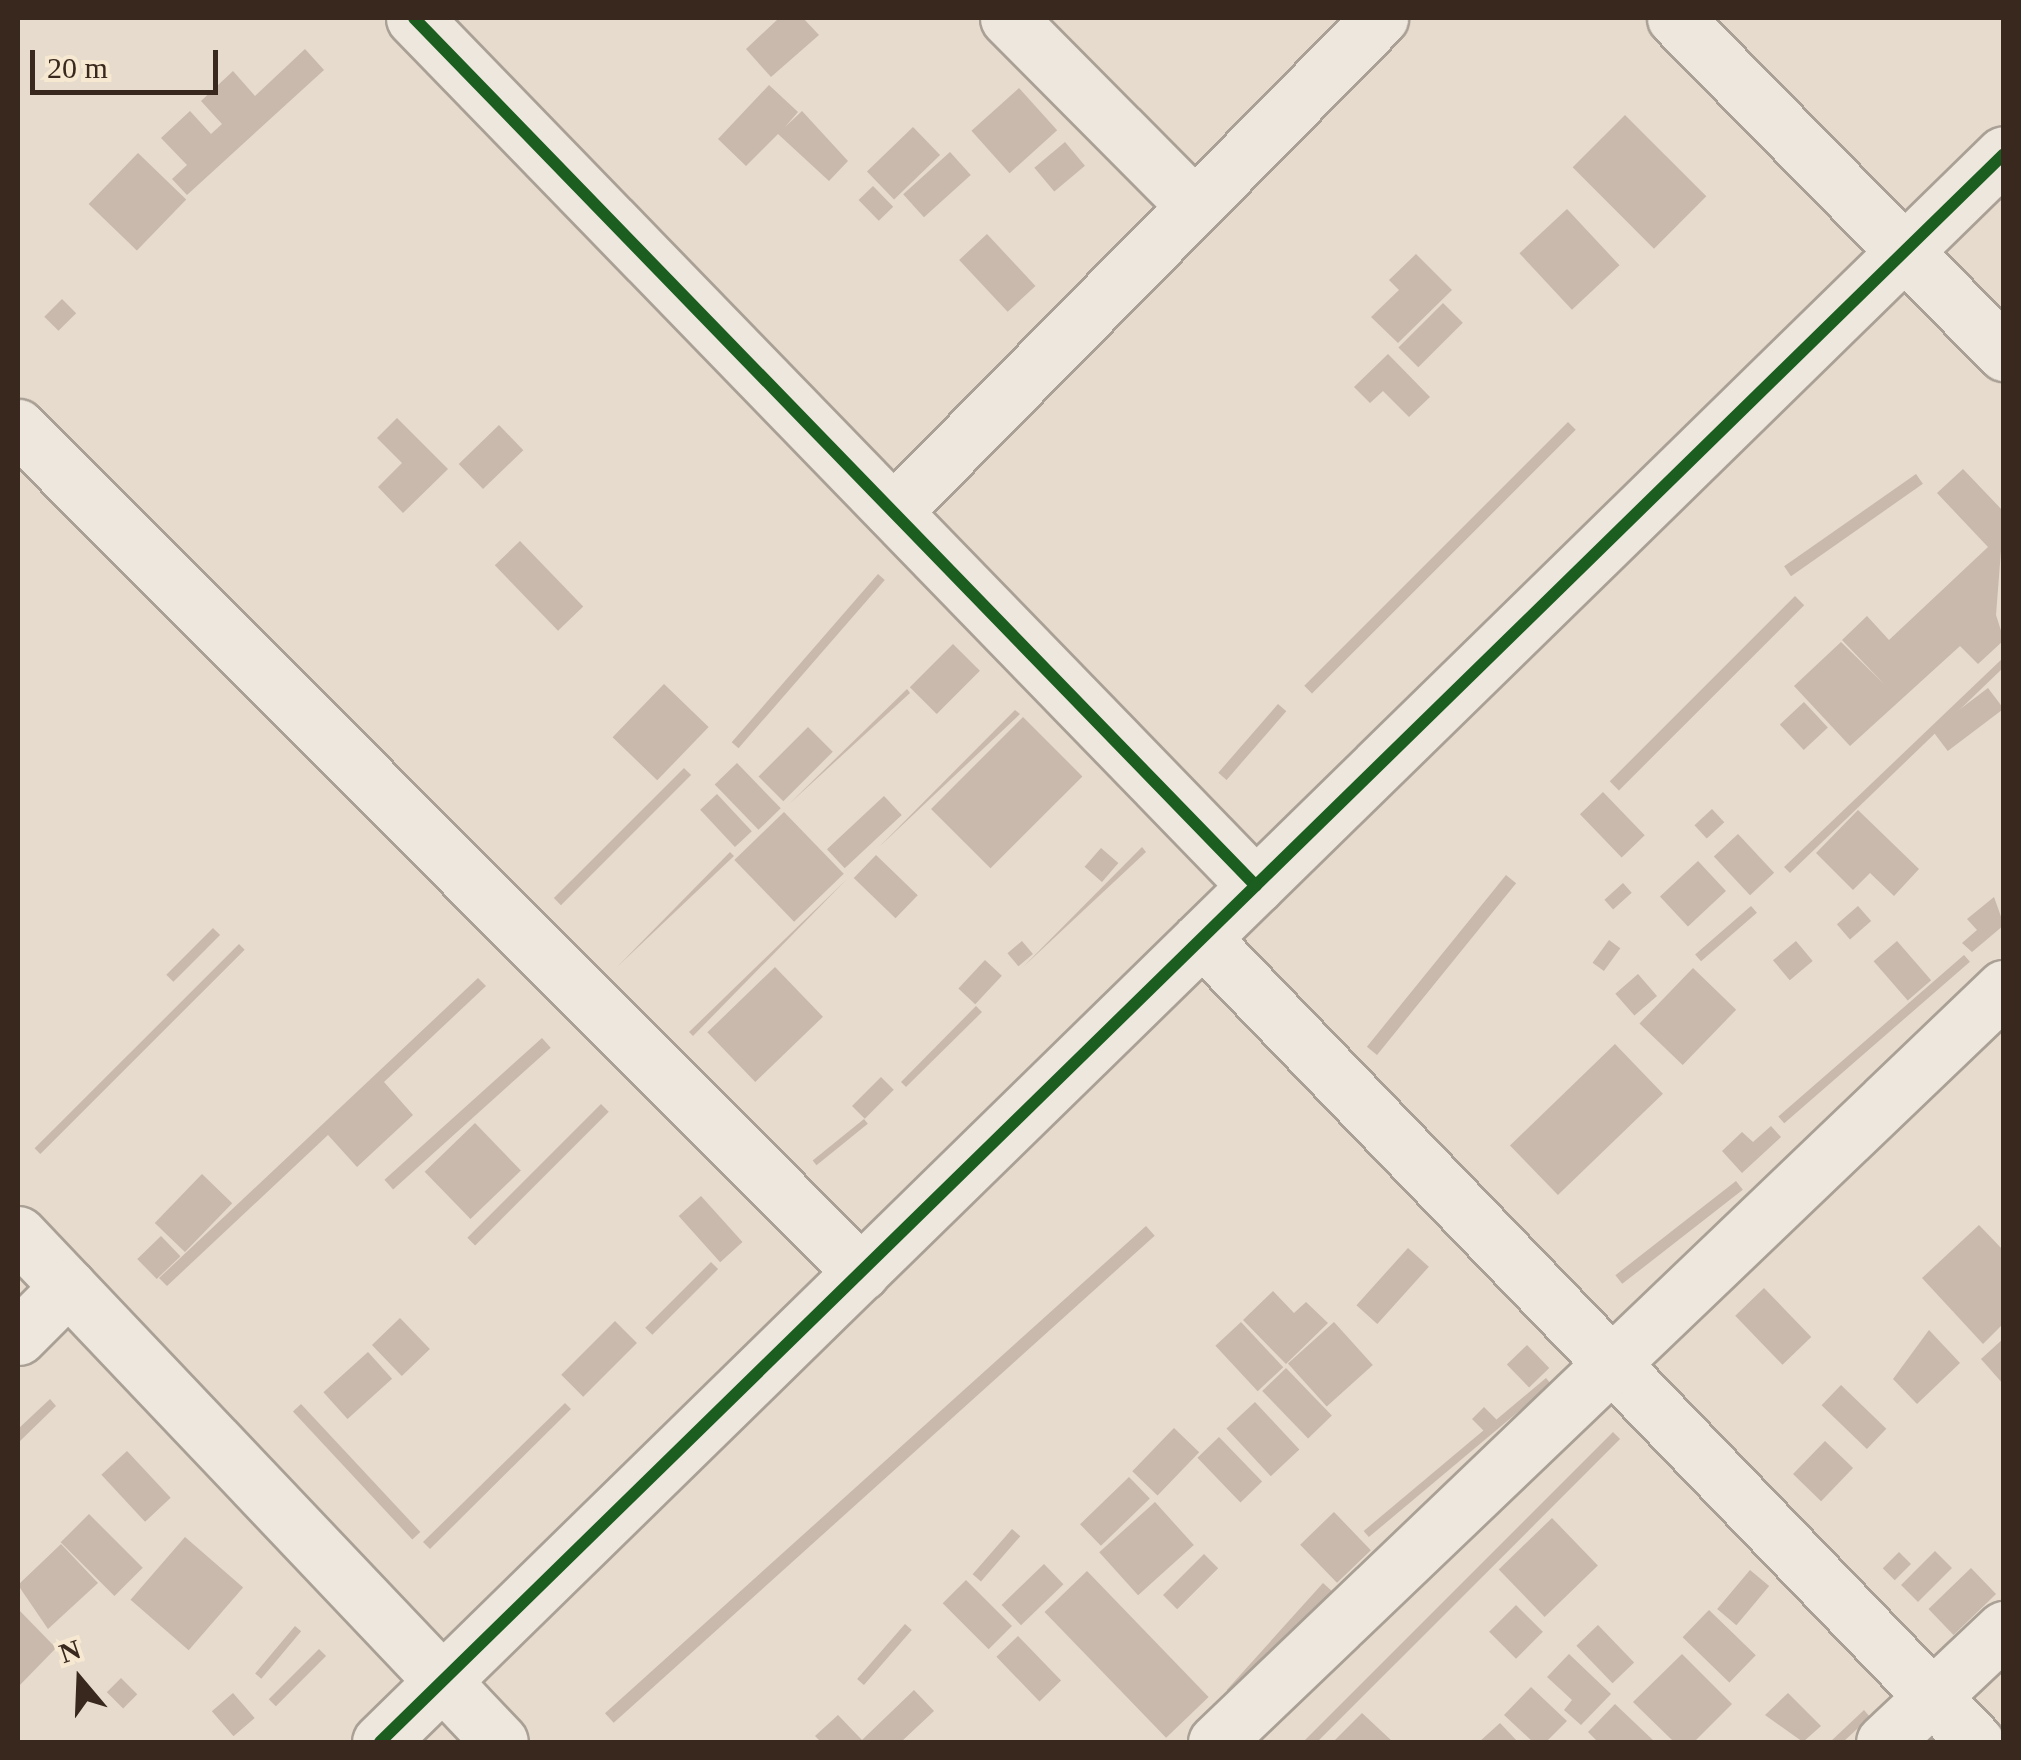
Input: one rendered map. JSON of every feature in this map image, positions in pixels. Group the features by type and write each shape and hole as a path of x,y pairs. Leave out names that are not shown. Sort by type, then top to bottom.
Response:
{"street":[{"path":"414,18 1256,886"},
{"path":"1008,18 1190,201"},
{"path":"893,512 1190,201 1380,18"},
{"path":"1675,18 2004,353"},
{"path":"380,1742 2004,154"},
{"path":"18,427 860,1272"},
{"path":"1202,938 1615,1362 1976,1742"},
{"path":"1216,1742 2004,988"},
{"path":"18,1234 500,1742"},
{"path":"18,1337 68,1287"},
{"path":"1884,1742 2004,1629"}],"building":[{"path":"779,18 803,18 819,35 771,77 746,49"},
{"path":"305,49 324,70 187,195 172,179 187,165 161,138 190,111 211,134 222,124 201,101 233,71 255,96"},
{"path":"769,85 798,112 785,127 802,111 848,161 829,181 778,134 746,166 718,139"},
{"path":"1019,88 1057,130 1010,173 971,131"},
{"path":"1625,115 1706,196 1654,249 1573,167"},
{"path":"913,127 940,155 894,200 867,171"},
{"path":"1065,142 1085,166 1054,191 1034,168"},
{"path":"950,152 971,175 924,217 903,194"},
{"path":"138,153 186,200 137,251 89,204"},
{"path":"873,186 893,207 879,221 859,200"},
{"path":"1567,209 1620,265 1572,310 1519,253"},
{"path":"987,234 1035,286 1008,312 959,260"},
{"path":"1416,254 1452,290 1398,343 1371,317 1399,290 1389,280"},
{"path":"62,299 76,313 58,331 44,317"},
{"path":"1443,303 1463,323 1418,367 1398,348"},
{"path":"1388,354 1430,397 1409,417 1383,391 1370,403 1354,387"},
{"path":"397,418 448,469 403,513 378,487 402,463 377,438"},
{"path":"1568,422 1576,430 1312,694 1304,686"},
{"path":"499,425 523,450 483,489 459,464"},
{"path":"1963,469 2004,512 1996,615 2004,640 1978,664 1960,646 1850,746 1794,686 1841,642 1884,684 1842,640 1867,616 1889,640 1988,547 1937,493"},
{"path":"1916,474 1923,484 1791,576 1784,566"},
{"path":"520,541 583,606 558,631 495,565"},
{"path":"878,574 885,580 738,748 732,742"},
{"path":"1795,596 1804,605 1619,790 1610,781"},
{"path":"953,644 980,671 937,714 910,687"},
{"path":"2004,657 2004,667 1790,873 1784,867"},
{"path":"664,684 709,727 657,780 613,737"},
{"path":"1988,688 2004,709 1948,751 1932,730"},
{"path":"907,689 910,693 789,804"},
{"path":"1804,702 1828,728 1804,750 1780,725"},
{"path":"1278,704 1286,711 1227,780 1218,773"},
{"path":"1015,710 1020,714 879,847"},
{"path":"1023,717 1082,776 990,868 931,809"},
{"path":"808,727 833,752 783,801 759,776"},
{"path":"737,763 781,808 758,830 715,785"},
{"path":"684,768 691,775 561,905 554,898"},
{"path":"1603,792 1645,835 1622,857 1580,814"},
{"path":"717,794 752,831 735,847 700,810"},
{"path":"884,796 902,815 845,868 827,849"},
{"path":"1712,809 1724,822 1707,839 1694,825"},
{"path":"1858,810 1919,869 1894,896 1870,873 1853,890 1816,853"},
{"path":"784,812 844,874 794,922 734,860"},
{"path":"1738,834 1774,873 1750,895 1714,857"},
{"path":"1142,847 1146,852 1023,967"},
{"path":"1101,848 1118,863 1102,882 1085,867"},
{"path":"730,852 734,856 617,967"},
{"path":"876,855 918,895 895,918 854,878"},
{"path":"1698,861 1726,891 1688,926 1660,896"},
{"path":"1506,875 1516,883 1377,1055 1367,1047"},
{"path":"847,879 693,1036 689,1032"},
{"path":"1623,883 1632,893 1613,909 1604,900"},
{"path":"1994,897 2004,925 1972,952 1962,943 1977,930 1967,919"},
{"path":"1751,906 1757,913 1701,961 1695,955"},
{"path":"1858,906 1871,921 1850,939 1837,924"},
{"path":"213,928 220,935 173,982 166,975"},
{"path":"1609,940 1620,948 1604,971 1593,963"},
{"path":"1022,941 1033,954 1018,966 1007,953"},
{"path":"1796,941 1813,961 1790,980 1773,960"},
{"path":"1897,941 1931,980 1908,1001 1874,961"},
{"path":"239,944 245,950 40,1154 35,1148"},
{"path":"1964,955 1970,962 1784,1123 1778,1116"},
{"path":"985,960 1002,976 975,1004 958,989"},
{"path":"775,967 823,1017 755,1082 707,1032"},
{"path":"1693,968 1736,1010 1683,1065 1640,1023"},
{"path":"1638,974 1657,996 1634,1016 1615,994"},
{"path":"478,978 486,986 384,1082 413,1115 357,1167 328,1135 167,1286 159,1278"},
{"path":"976,1006 982,1012 906,1087 901,1082"},
{"path":"542,1038 551,1048 393,1190 384,1180"},
{"path":"1615,1044 1663,1094 1558,1195 1510,1145"},
{"path":"881,1077 894,1090 865,1119 852,1106"},
{"path":"601,1104 609,1112 475,1245 467,1238"},
{"path":"864,1119 868,1124 816,1165 813,1161"},
{"path":"475,1123 521,1170 470,1219 425,1172"},
{"path":"1771,1126 1781,1137 1742,1173 1722,1151 1742,1132 1753,1142"},
{"path":"202,1174 232,1203 185,1252 155,1223"},
{"path":"1736,1181 1743,1190 1622,1284 1615,1275"},
{"path":"701,1196 742,1242 720,1262 679,1216"},
{"path":"1979,1225 2004,1251 2004,1323 1983,1344 1922,1278"},
{"path":"1146,1226 1155,1236 614,1723 605,1713"},
{"path":"161,1236 180,1256 157,1279 137,1259"},
{"path":"1408,1248 1429,1267 1377,1324 1356,1305"},
{"path":"711,1262 718,1269 652,1335 645,1328"},
{"path":"1764,1288 1811,1337 1782,1365 1735,1316"},
{"path":"1273,1291 1294,1313 1306,1302 1328,1323 1286,1364 1243,1320"},
{"path":"400,1318 430,1349 402,1376 372,1345"},
{"path":"615,1321 637,1343 583,1397 561,1375"},
{"path":"1241,1322 1283,1367 1258,1391 1215,1346"},
{"path":"1334,1322 1373,1365 1327,1407 1288,1363"},
{"path":"1929,1330 1960,1363 1917,1404 1893,1379"},
{"path":"2004,1338 2004,1385 1981,1359"},
{"path":"1527,1345 1549,1368 1529,1387 1507,1364"},
{"path":"368,1352 392,1379 348,1419 323,1392"},
{"path":"1286,1368 1332,1415 1308,1438 1262,1391"},
{"path":"1546,1378 1551,1384 1369,1537 1364,1531"},
{"path":"1841,1385 1886,1429 1867,1449 1822,1405"},
{"path":"50,1399 56,1406 18,1443 18,1429"},
{"path":"1255,1402 1299,1450 1271,1476 1226,1429"},
{"path":"565,1403 571,1409 430,1549 423,1542"},
{"path":"301,1404 420,1532 412,1539 293,1412"},
{"path":"1484,1407 1498,1421 1486,1433 1472,1419"},
{"path":"1174,1428 1199,1452 1157,1495 1132,1471"},
{"path":"1613,1432 1620,1439 1317,1742 1303,1742"},
{"path":"1219,1437 1262,1482 1240,1502 1197,1458"},
{"path":"1825,1441 1853,1468 1821,1501 1793,1474"},
{"path":"127,1451 171,1498 145,1522 101,1475"},
{"path":"1129,1477 1150,1499 1101,1546 1080,1524"},
{"path":"1155,1502 1194,1545 1138,1595 1099,1552"},
{"path":"1334,1512 1371,1550 1337,1583 1300,1545"},
{"path":"89,1514 143,1568 114,1596 61,1542"},
{"path":"1552,1518 1598,1565 1545,1617 1499,1569"},
{"path":"1012,1529 1020,1536 981,1581 973,1574"},
{"path":"185,1537 243,1588 189,1650 131,1600"},
{"path":"61,1544 98,1583 48,1629 18,1585"},
{"path":"1935,1551 1952,1568 1918,1602 1901,1585"},
{"path":"1899,1552 1911,1564 1895,1580 1883,1568"},
{"path":"1204,1554 1218,1568 1177,1609 1163,1595"},
{"path":"1044,1564 1063,1584 1021,1625 1002,1605"},
{"path":"1971,1568 1996,1594 1954,1635 1929,1609"},
{"path":"1750,1570 1769,1586 1736,1625 1717,1609"},
{"path":"1087,1571 1209,1697 1166,1738 1045,1612"},
{"path":"966,1580 1012,1626 989,1649 943,1603"},
{"path":"1323,1583 1333,1592 1236,1699 1227,1690"},
{"path":"1516,1605 1543,1632 1516,1659 1489,1632"},
{"path":"18,1609 56,1648 18,1687"},
{"path":"1709,1610 1756,1655 1729,1682 1683,1637"},
{"path":"905,1624 912,1630 864,1685 857,1679"},
{"path":"1598,1625 1634,1662 1613,1683 1576,1646"},
{"path":"295,1626 301,1631 261,1679 255,1673"},
{"path":"1018,1636 1061,1681 1039,1701 996,1657"},
{"path":"319,1649 326,1656 276,1706 269,1699"},
{"path":"1569,1654 1611,1694 1581,1725 1564,1710 1572,1700 1547,1677"},
{"path":"1682,1654 1732,1704 1694,1742 1674,1742 1633,1702"},
{"path":"121,1678 137,1694 123,1708 107,1692"},
{"path":"1531,1687 1567,1721 1546,1742 1533,1742 1504,1715"},
{"path":"914,1690 934,1711 901,1742 821,1742 815,1736 838,1715 862,1740"},
{"path":"233,1693 255,1718 234,1736 212,1711"},
{"path":"1788,1693 1821,1726 1803,1742 1765,1715"},
{"path":"1615,1704 1655,1742 1598,1742 1588,1732"},
{"path":"1864,1710 1870,1717 1843,1742 1830,1742"},
{"path":"1362,1713 1393,1742 1333,1742"},
{"path":"1500,1723 1518,1742 1479,1742"}],"cycle path":[{"path":"414,18 1256,886"},
{"path":"380,1742 2004,154"}]}
